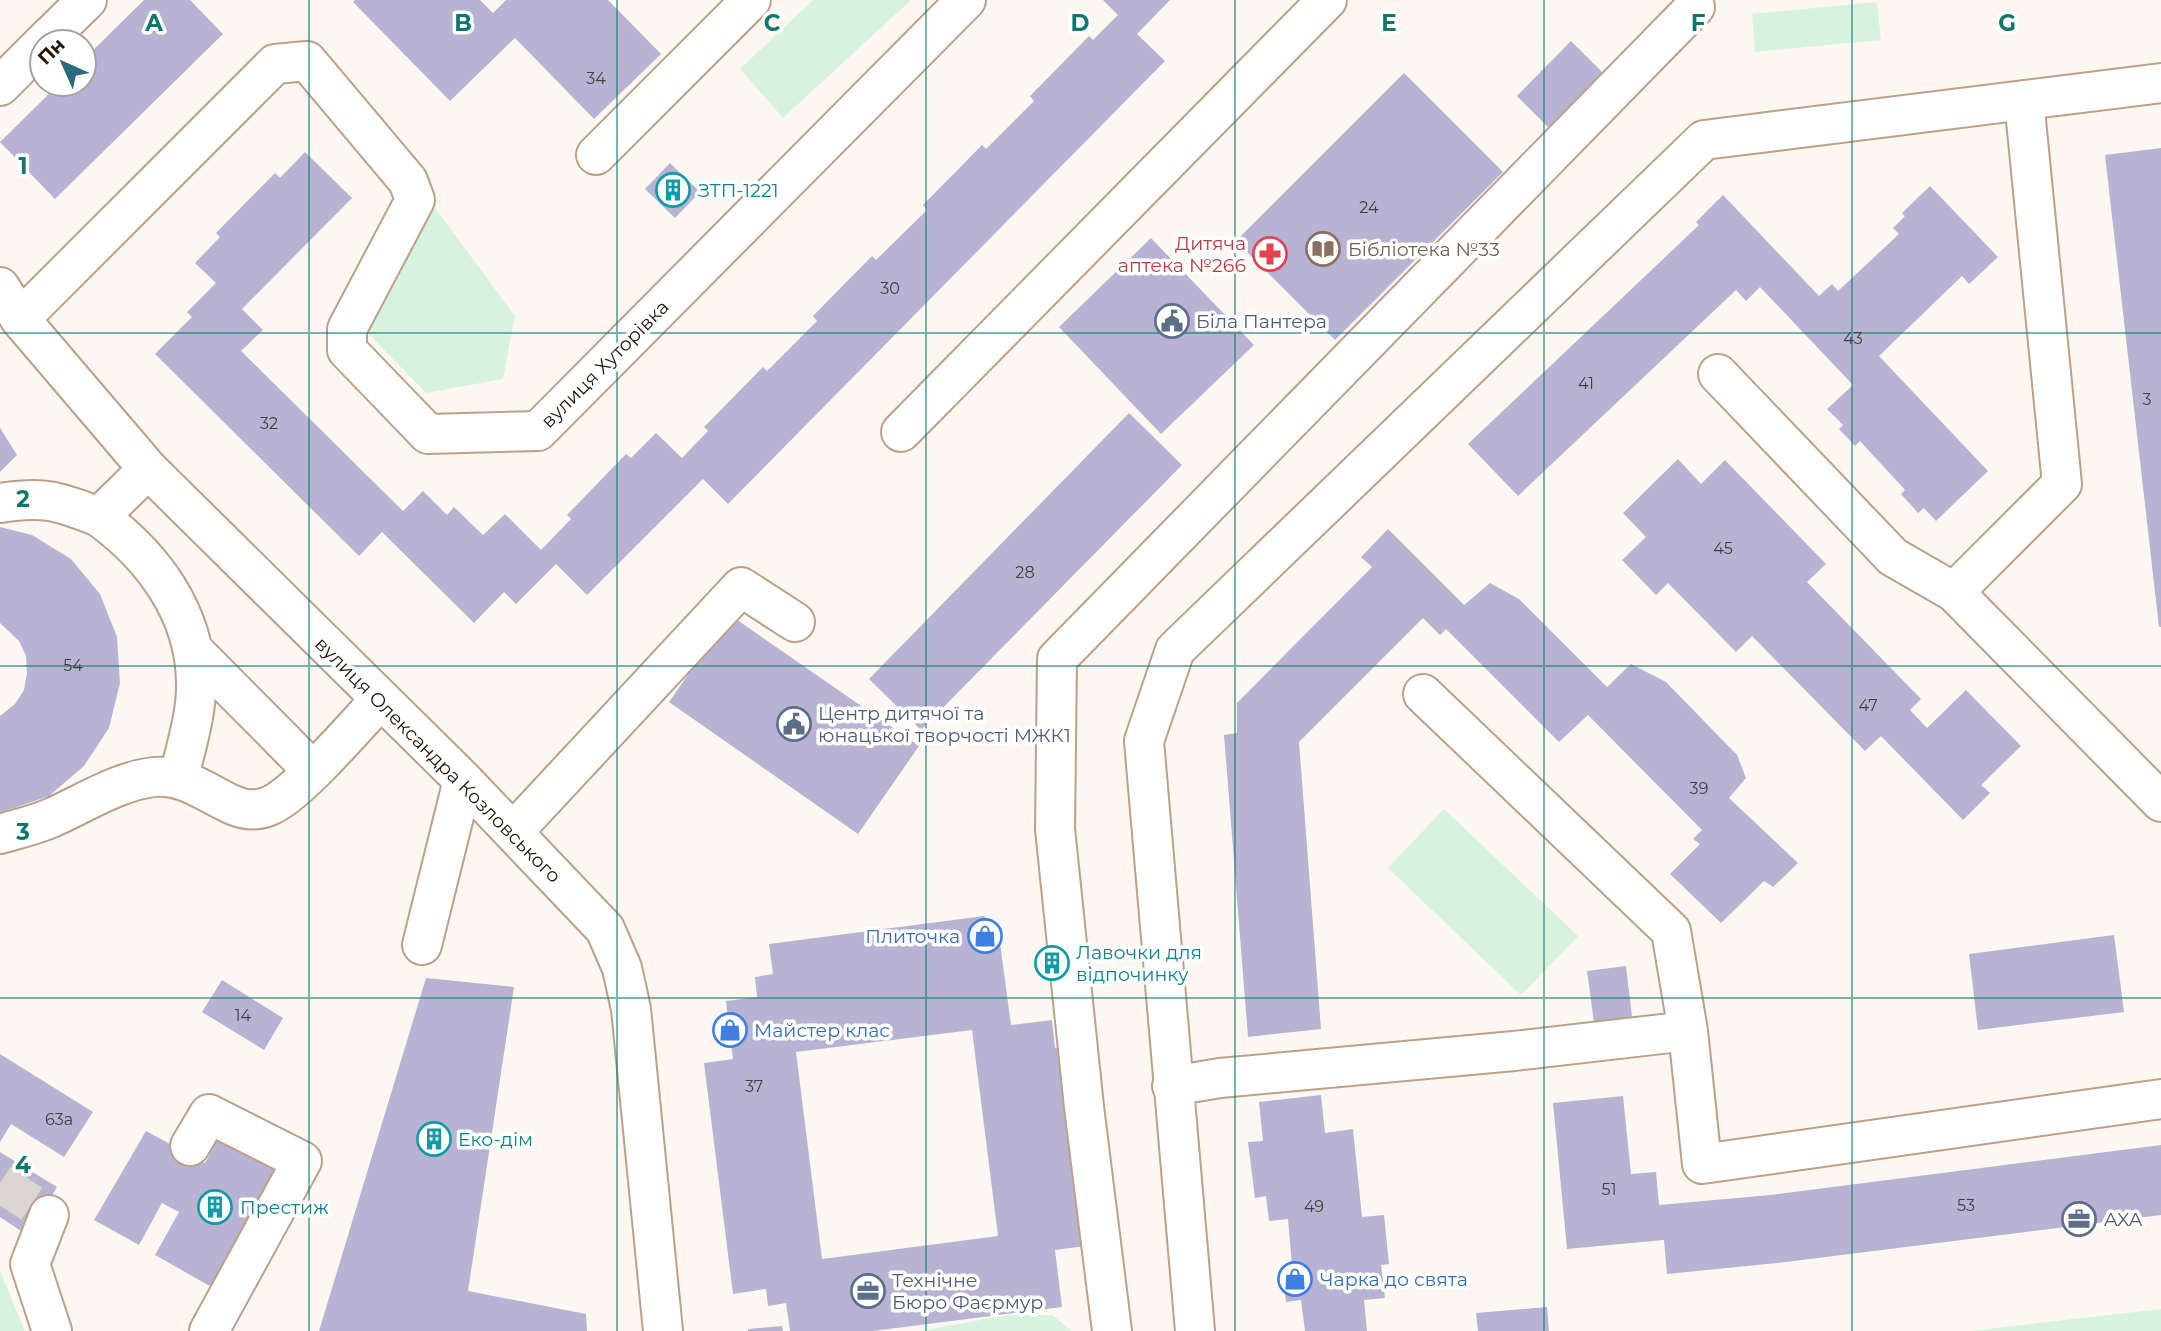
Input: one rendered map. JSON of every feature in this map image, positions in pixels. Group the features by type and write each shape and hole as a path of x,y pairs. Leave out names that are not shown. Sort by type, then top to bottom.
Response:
{"street":[{"path":"58,28 87,0"},
{"path":"596,155 751,0"},
{"name":"вулиця Хуторівка","path":"20,319 275,64 307,61 408,181 415,200 346,330 347,350 428,434 538,431 966,0"},
{"path":"901,432 1327,0"},
{"path":"1112,1331 1084,1107 1055,829 1057,659 1695,7"},
{"path":"0,86 28,58"},
{"path":"1195,1331 1144,741 1175,650 1704,140 2161,83"},
{"path":"1954,592 2062,484 2024,100"},
{"name":"вулиця Олександра Козловського","path":"0,287 20,319 148,469 463,780 605,929 622,968 631,1009 663,1331"},
{"path":"1718,374 1893,557 1954,592 2161,802"},
{"path":"99,517 148,469"},
{"path":"0,503 25,499 59,501 99,517 124,535 145,556 166,585 183,615 193,650 196,683 193,716 179,777"},
{"path":"513,832 741,587 795,622"},
{"path":"193,650 312,770"},
{"path":"1423,694 1671,931 1688,1031 1702,1164 2161,1099"},
{"path":"0,834 47,820 130,783 153,777 179,777 240,808 259,809 277,802 380,700"},
{"path":"422,945 463,780"},
{"path":"1172,1086 1220,1078 1502,1053 1688,1031"},
{"path":"190,1146 209,1114 302,1161 209,1331"},
{"path":"49,1215 30,1264 52,1331"}],"green space":[{"path":"813,0 911,0 783,118 740,69"},
{"path":"1877,2 1881,40 1755,52 1752,14"},
{"path":"435,208 515,316 503,379 426,393 359,324"},
{"path":"1444,809 1578,936 1521,995 1388,868"},
{"path":"0,1271 25,1331 0,1331"},
{"path":"2161,1309 2161,1331 1970,1331"},
{"path":"1008,1315 1052,1315 1072,1331 920,1331"}],"building":[{"path":"144,0 190,0 223,34 55,199 0,142 45,98 98,98 98,45"},
{"path":"480,0 493,13 506,0 608,0 661,54 594,119 515,38 450,101 353,2"},
{"path":"1103,0 1170,0 1137,34 1165,61 728,504 703,479 587,595 556,564 516,604 504,592 474,623 382,532 359,556 155,354 192,317 187,312 216,283 195,263 220,237 216,233 275,173 280,178 305,152 352,198 242,309 263,330 241,351 403,511 423,491 447,515 454,507 483,535 505,514 541,550 571,519 567,515 626,454 631,458 656,433 682,458 708,431 704,427 763,367 767,371 817,321 813,316 872,256 876,260 927,210 923,205 982,145 986,149 1034,101 1030,96 1089,36 1093,40 1118,15"},
{"path":"1571,41 1606,76 1552,131 1517,96"},
{"path":"1404,73 1503,172 1335,340 1236,241"},
{"path":"2161,148 2161,627 2159,627 2105,155"},
{"name":"ЗТП-1221","path":"670,163 700,192 675,218 645,189"},
{"path":"1930,186 1998,257 1969,284 1962,276 1879,356 1988,471 1936,521 1924,508 1918,513 1901,494 1905,490 1860,441 1855,446 1839,429 1843,425 1827,409 1853,385 1760,287 1746,301 1736,290 1518,496 1468,444 1699,225 1696,222 1723,195 1819,296 1832,284 1838,291 1899,234 1893,228 1905,216 1902,213"},
{"path":"1151,238 1254,345 1161,434 1059,327"},
{"path":"1129,413 1182,465 921,730 869,679"},
{"path":"0,428 17,455 0,472"},
{"path":"1678,459 1701,484 1725,460 1826,564 1807,582 1921,699 1910,710 1927,728 1966,690 2021,746 1981,785 1990,793 1963,820 1881,736 1865,751 1752,636 1736,652 1668,583 1656,595 1622,560 1646,537 1623,513"},
{"path":"0,527 32,535 71,559 100,594 117,637 120,683 109,728 84,766 49,796 0,813 0,716 15,704 24,690 27,673 26,656 19,641 0,623"},
{"path":"1388,529 1464,605 1490,583 1519,599 1607,687 1631,664 1666,682 1737,755 1746,778 1729,798 1798,863 1773,887 1764,881 1721,923 1670,874 1700,844 1693,839 1702,830 1588,715 1559,742 1446,629 1440,635 1423,618 1299,742 1321,1029 1248,1037 1224,735 1237,733 1237,703 1372,567 1361,557"},
{"name":"Центр дитячої та юнацької творчості МЖК1","path":"730,615 919,746 858,834 669,702"},
{"path":"984,916 998,928 1011,1025 1052,1020 1055,1048 1069,1047 1094,1245 1055,1250 1062,1307 873,1331 790,1331 786,1303 768,1306 766,1289 733,1294 704,1063 733,1059 726,1001 757,997 755,977 773,974 769,944","holes":["972,1030 998,1236 822,1259 796,1052"]},
{"path":"2114,935 2124,1012 1978,1030 1969,954"},
{"name":"Лавочки для відпочинку","path":"1060,949 1062,974 1044,976 1042,952"},
{"path":"1626,966 1633,1025 1595,1030 1587,971"},
{"name":"Еко-дім","path":"426,978 514,987 468,1291 586,1314 587,1331 319,1331"},
{"path":"222,980 283,1018 264,1050 202,1012"},
{"path":"0,1054 93,1112 64,1157 11,1124 0,1142"},
{"path":"1321,1095 1325,1133 1353,1129 1362,1217 1384,1215 1389,1264 1381,1265 1385,1298 1364,1300 1367,1331 1305,1331 1301,1300 1286,1302 1282,1266 1292,1265 1288,1219 1269,1221 1266,1196 1255,1198 1248,1142 1263,1141 1259,1102"},
{"path":"1623,1096 1631,1174 1656,1172 1659,1205 1770,1195 2161,1145 2161,1215 1777,1263 1667,1274 1664,1240 1567,1249 1553,1103"},
{"name":"Престиж","path":"146,1131 205,1163 219,1137 280,1170 215,1289 155,1255 179,1212 162,1203 139,1245 94,1220"},
{"path":"0,1152 57,1187 27,1235 0,1217"},
{"path":"1547,1307 1549,1331 1478,1331 1476,1313"},
{"path":"782,1326 783,1331 748,1331 748,1329"}],"tunnel":[{"path":"0,1183 49,1215"}],"place":[{"name":"ЗТП-1221","path":"673,190"},
{"name":"Бібліотека №33","path":"1323,249"},
{"name":"Дитяча аптека №266","path":"1270,254"},
{"name":"Біла Пантера","path":"1172,321"},
{"name":"Центр дитячої та юнацької творчості МЖК1","path":"794,724"},
{"name":"Плиточка","path":"985,936"},
{"name":"Лавочки для відпочинку","path":"1052,963"},
{"name":"Майстер клас","path":"730,1030"},
{"name":"Еко-дім","path":"434,1139"},
{"name":"Престиж","path":"215,1207"},
{"name":"AXA","path":"2079,1219"},
{"name":"Чарка до свята","path":"1295,1279"},
{"name":"Технічне Бюро Фаєрмур","path":"868,1291"}]}
